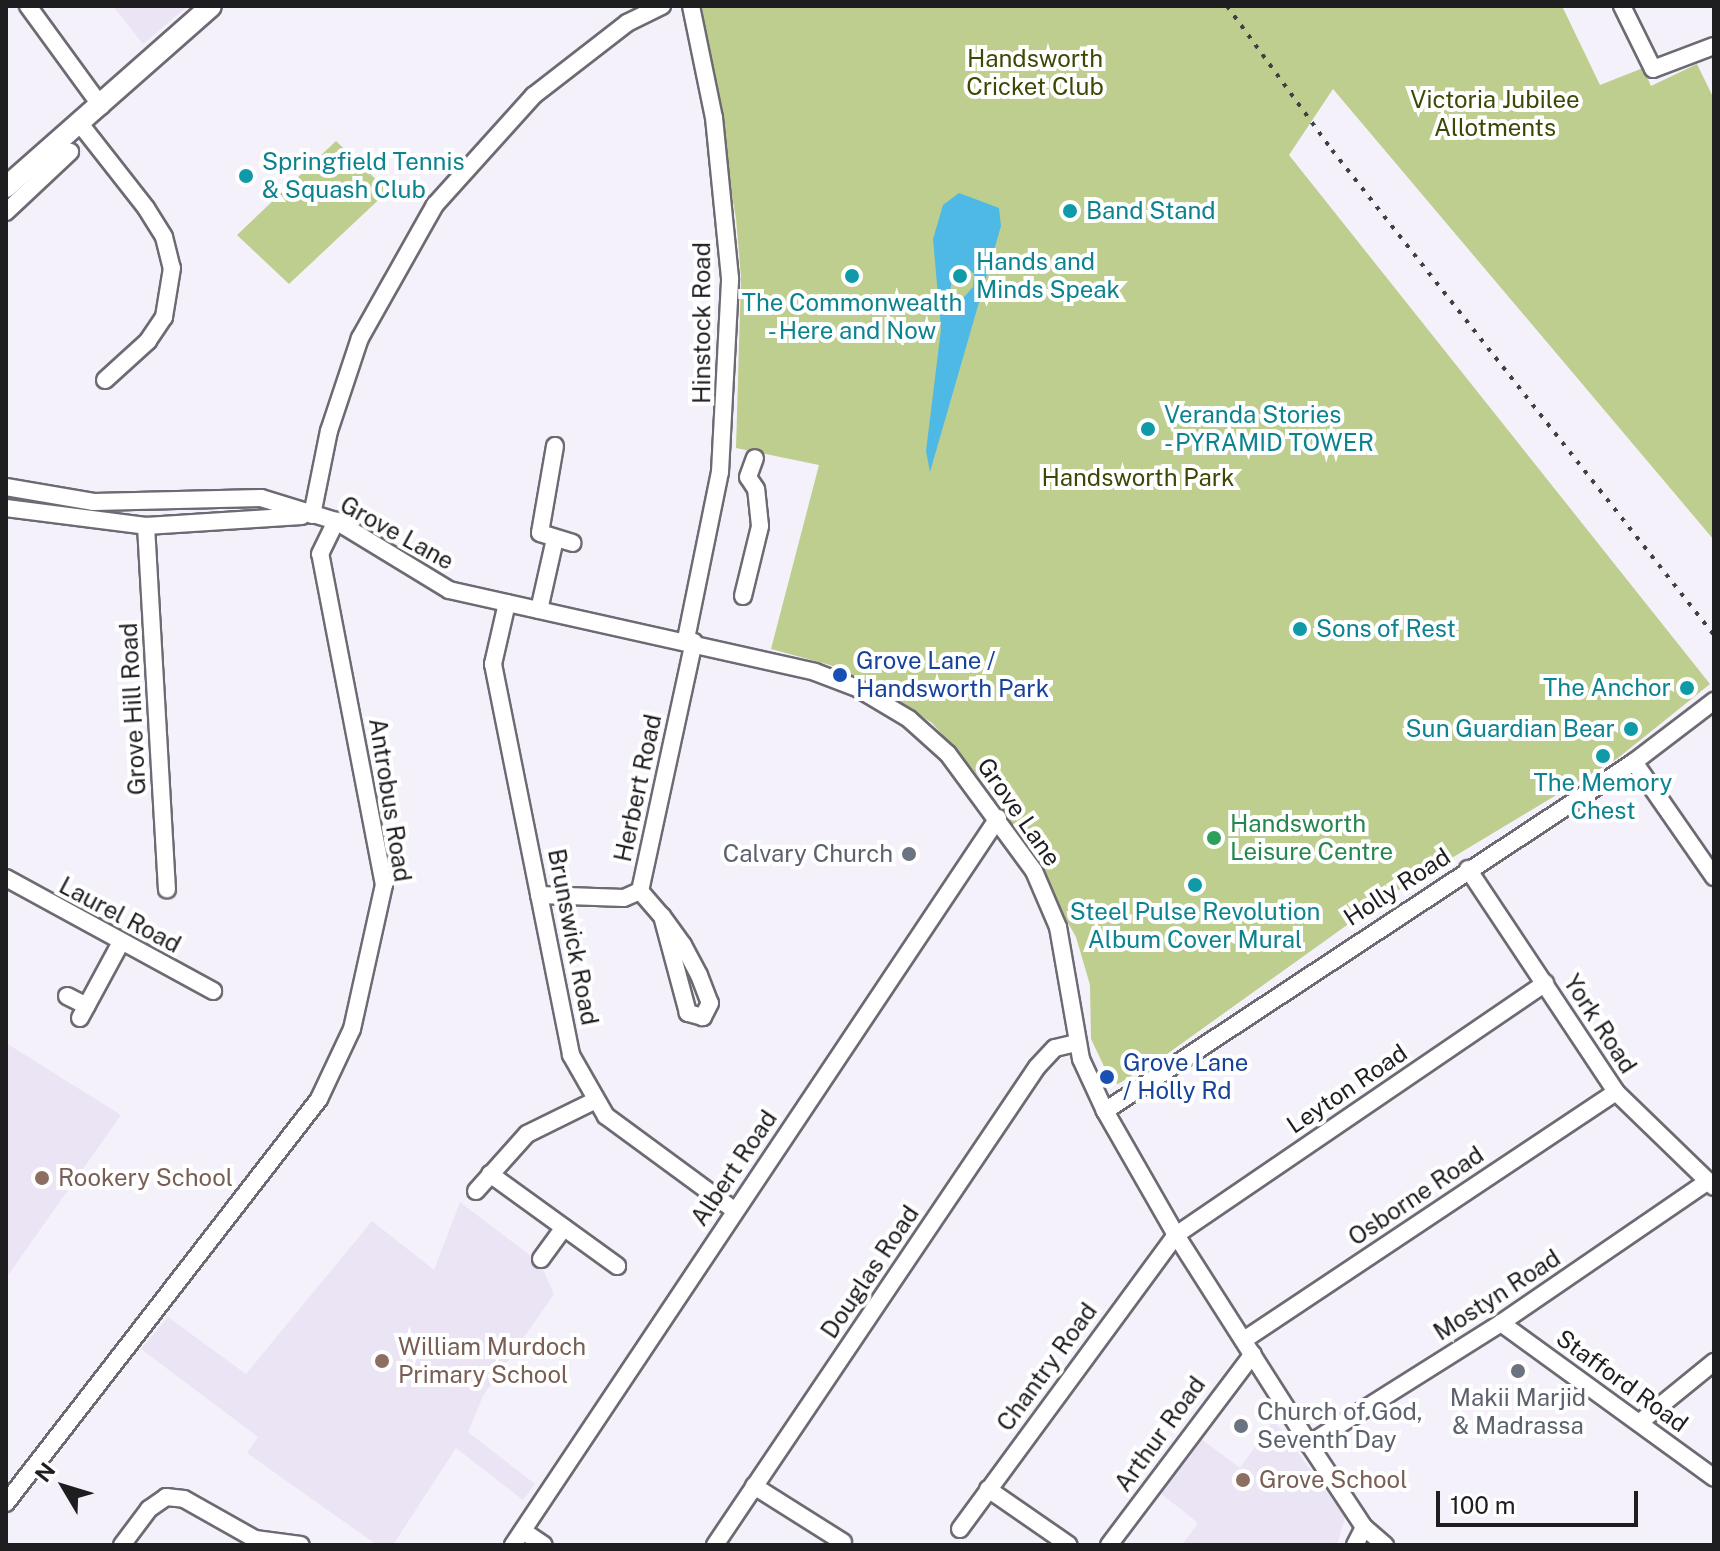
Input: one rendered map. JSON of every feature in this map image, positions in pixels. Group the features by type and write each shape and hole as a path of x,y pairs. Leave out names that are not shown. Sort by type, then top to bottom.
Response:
{"main road":[{"path":"6,187 81,125 211,6"}],"street":[{"path":"28,6 101,106"},
{"path":"312,515 329,431 360,338 435,205 533,96 627,23 662,6"},
{"name":"Hinstock Road","path":"690,640 720,472 730,278 714,118 691,6"},
{"path":"1622,6 1653,69 1714,46"},
{"path":"81,125 146,208 164,237 172,268 164,317 148,341 105,380"},
{"path":"6,212 70,152"},
{"path":"555,446 540,533 573,543"},
{"path":"748,477 755,458"},
{"path":"720,472 748,477 756,489 760,526 743,596"},
{"name":"Grove Lane","path":"6,487 94,502 261,498 336,521 449,590 690,640 815,672 881,701 948,754 998,818 1048,900 1066,962 1077,1043 1105,1111 1176,1235 1309,1444 1364,1527 1385,1545"},
{"name":"Grove Lane","path":"6,508 146,526 312,515"},
{"name":"Antrobus Road","path":"6,1503 319,1099 352,1029 384,885 320,554 336,521"},
{"name":"Grove Hill Road","path":"146,526 167,889"},
{"path":"539,610 555,539"},
{"name":"Brunswick Road","path":"507,603 493,664 571,1055 594,1101 627,1136 734,1210"},
{"name":"Herbert Road","path":"539,895 624,898 640,891 690,640"},
{"name":"Holly Road","path":"1105,1111 1634,762 1714,701"},
{"path":"1634,762 1714,877"},
{"name":"Albert Road","path":"513,1545 998,818"},
{"name":"York Road","path":"1468,869 1616,1092 1711,1184"},
{"name":"Laurel Road","path":"6,878 120,944 213,991"},
{"path":"640,891 662,916 705,988 710,1003 703,1017 688,1013 662,916"},
{"path":"67,996 84,1012 120,944"},
{"name":"Leyton Road","path":"1176,1235 1545,983"},
{"name":"Douglas Road","path":"715,1545 1037,1067 1055,1048 1077,1043"},
{"name":"Osborne Road","path":"1248,1347 1616,1092"},
{"path":"476,1191 527,1134 594,1101"},
{"path":"490,1174 617,1266"},
{"name":"Mostyn Road","path":"1309,1444 1501,1323 1711,1184"},
{"path":"541,1259 564,1227"},
{"name":"Chantry Road","path":"960,1529 1176,1235"},
{"name":"Stafford Road","path":"1501,1323 1714,1478"},
{"name":"Arthur Road","path":"1109,1545 1248,1347"},
{"path":"1639,1423 1714,1362"},
{"path":"754,1486 843,1542"},
{"path":"988,1489 1069,1545"},
{"path":"122,1545 149,1509 166,1497 184,1499 255,1539 301,1545"},
{"path":"1355,1545 1364,1527"},
{"path":"523,1531 544,1545"}],"shaded area":[{"path":"113,6 188,6 143,44"},
{"name":"Rookery School","path":"6,1043 121,1115 6,1278"},
{"name":"William Murdoch Primary School","path":"460,1202 540,1263 554,1294 483,1396 468,1432 535,1484 523,1500 456,1448 393,1545 377,1545 247,1453 258,1437 141,1349 168,1317 246,1374 372,1221 434,1270"},
{"name":"Grove School","path":"1274,1420 1345,1517 1337,1545 1182,1545 1198,1523 1159,1492 1200,1438 1240,1468"}],"green space":[{"name":"Handsworth Park","path":"700,6 1562,6 1600,85 1643,68 1651,86 1697,64 1714,99 1714,540 1333,89 1289,155 1710,684 1618,758 1382,900 1167,1054 1118,1084 1111,1081 1091,1039 1090,985 1076,937 997,797 932,723 885,692 830,665 771,649 819,465 736,448 741,277 736,219"},
{"path":"336,141 388,191 289,284 237,235"}],"water":[{"path":"959,193 999,208 1001,226 930,472 926,451 941,329 933,239 943,205","holes":["966,266 974,274 973,287 957,305 950,295 952,275"]}],"railway":[{"path":"1227,6 1332,150 1714,635"}],"place":[{"name":"Springfield Tennis & Squash Club","path":"246,176"},
{"name":"Band Stand","path":"1070,211"},
{"name":"The Commonwealth - Here and Now","path":"852,276"},
{"name":"Hands and Minds Speak","path":"960,276"},
{"name":"Veranda Stories - PYRAMID TOWER","path":"1148,429"},
{"name":"Sons of Rest","path":"1300,629"},
{"name":"Grove Lane / Handsworth Park","path":"840,675"},
{"name":"The Anchor","path":"1687,688"},
{"name":"Sun Guardian Bear","path":"1631,729"},
{"name":"The Memory Chest","path":"1603,756"},
{"name":"Handsworth Leisure Centre","path":"1214,838"},
{"name":"Calvary Church","path":"909,854"},
{"name":"Steel Pulse Revolution Album Cover Mural","path":"1195,885"},
{"name":"Grove Lane / Holly Rd","path":"1107,1077"},
{"name":"Rookery School","path":"42,1178"},
{"name":"William Murdoch Primary School","path":"382,1361"},
{"name":"Makii Marjid & Madrassa","path":"1518,1371"},
{"name":"Church of God, Seventh Day","path":"1241,1426"},
{"name":"Grove School","path":"1243,1480"}],"park label":[{"name":"Handsworth Cricket Club","path":"1035,73"},
{"name":"Victoria Jubilee Allotments","path":"1495,114"}]}
